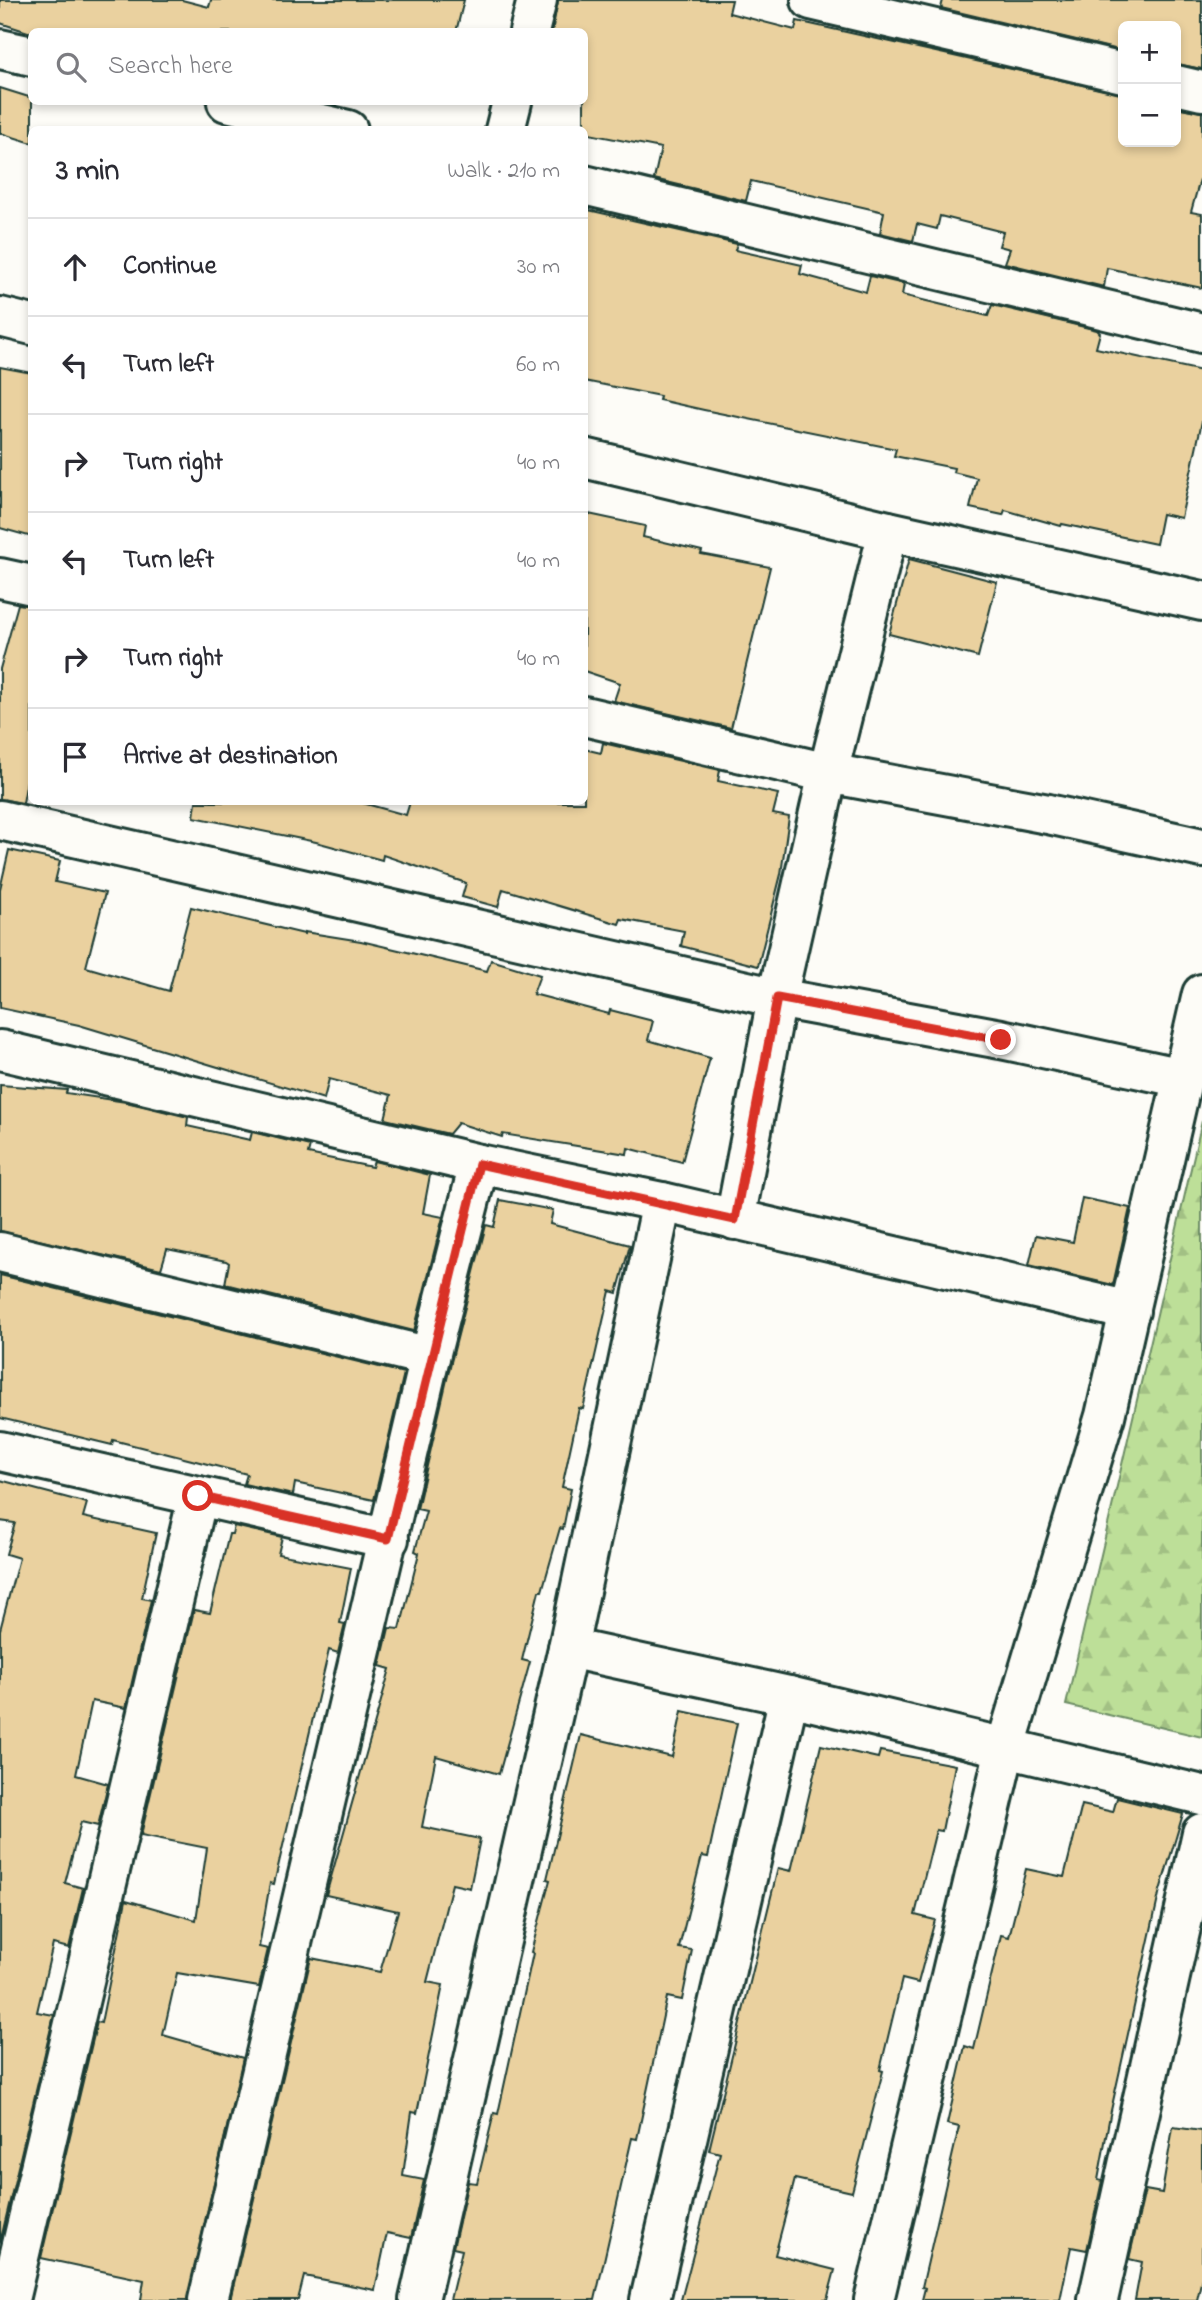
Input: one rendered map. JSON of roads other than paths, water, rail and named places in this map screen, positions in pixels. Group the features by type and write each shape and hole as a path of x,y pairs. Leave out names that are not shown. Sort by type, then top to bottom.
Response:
{"street":[{"path":"530,28 537,0"},
{"path":"811,0 1118,72"},
{"path":"0,49 28,55"},
{"path":"1181,86 1202,91"},
{"path":"240,105 331,126"},
{"path":"506,126 511,105"},
{"path":"588,186 1202,332"},
{"path":"0,317 28,324"},
{"path":"588,459 888,531 1202,601"},
{"path":"735,1220 777,998 828,773 888,531"},
{"path":"0,578 28,584"},
{"path":"588,717 828,773 1048,814 1202,848"},
{"path":"0,820 777,998 1001,1040 1182,1078"},
{"path":"874,2300 1005,1749 1072,1531 1130,1311 1202,995"},
{"path":"0,1050 479,1164 662,1202 1130,1311"},
{"path":"208,2300 430,1357 479,1164"},
{"path":"419,2300 568,1648 662,1202"},
{"path":"0,1252 430,1357"},
{"path":"1,1456 198,1496 388,1539"},
{"path":"0,2299 7,2300 198,1496"},
{"path":"568,1648 789,1696 1202,1795"},
{"path":"650,2300 789,1696"},
{"path":"1098,2300 1202,1833"}]}
